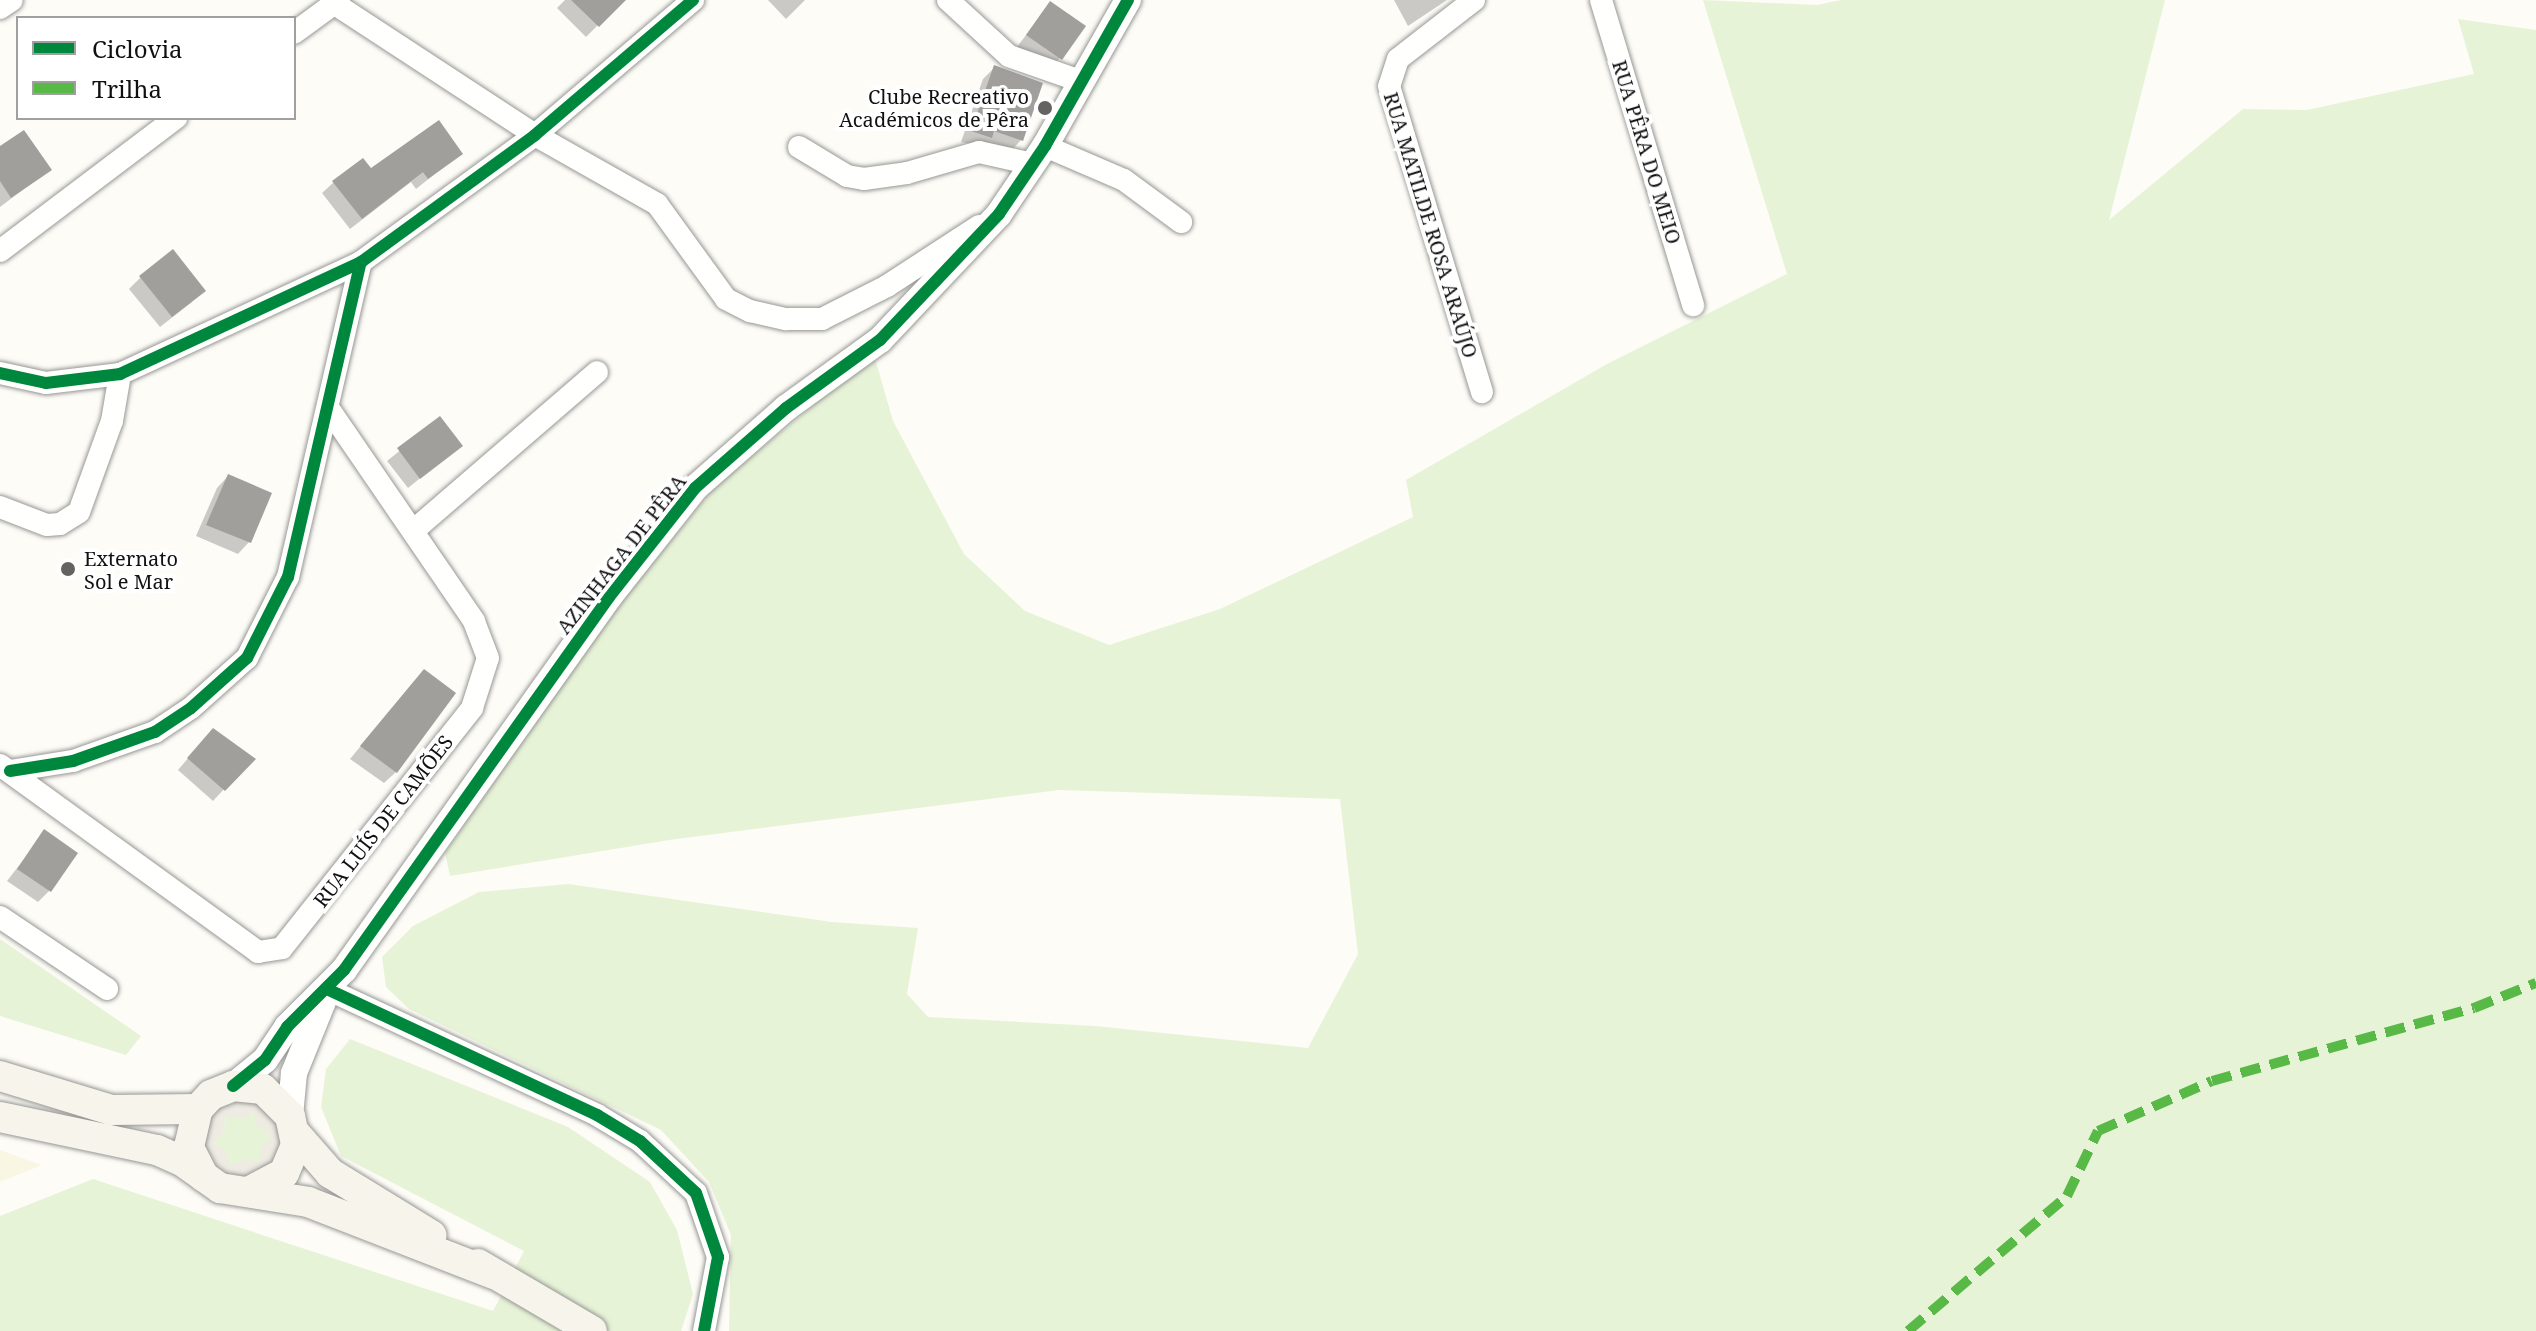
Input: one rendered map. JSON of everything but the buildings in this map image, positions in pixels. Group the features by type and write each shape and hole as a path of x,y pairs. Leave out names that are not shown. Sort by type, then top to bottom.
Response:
{"main road":[{"path":"0,1076 111,1110 198,1109"},
{"path":"211,1182 196,1167 189,1147 198,1109 211,1095 233,1086 263,1089 346,1185 592,1331"},
{"path":"0,1117 157,1150 211,1182 243,1193 308,1202 494,1274"},
{"path":"243,1193 266,1187 284,1173 293,1125"}],"street":[{"path":"0,8 12,0"},
{"path":"0,373 46,383 120,374 361,262 535,135 693,0"},
{"path":"948,0 1009,56 1080,81"},
{"name":"AZINHAGA DE PÊRA","path":"233,1086 327,989 609,597 695,488 786,408 880,340 999,214 1039,155 1128,0"},
{"name":"RUA MATILDE ROSA ARAÚJO","path":"1474,0 1398,59 1389,86 1482,392"},
{"name":"RUA PÊRA DO MEIO","path":"1601,0 1693,305"},
{"path":"296,32 337,2 535,135 657,204 726,299 786,319 822,319 887,286 999,214"},
{"path":"0,251 173,120"},
{"path":"799,147 847,176 864,179 907,173 979,152 1039,155 1124,180 1181,222"},
{"path":"5,768 73,761 155,732 191,708 247,658 288,577 361,262"},
{"path":"413,531 597,372"},
{"path":"0,507 47,525 79,512 112,421 120,374"},
{"name":"RUA LUÍS DE CAMÕES","path":"5,768 258,952 282,948 472,708 488,658 474,621 328,408"},
{"path":"0,917 107,989"},
{"path":"327,989 597,1115 640,1141 696,1193 718,1257 704,1331"},
{"name":"AZINHAGA DE PÊRA","path":"293,1125 294,1073 327,989"}],"shaded area":[{"path":"236,1100 257,1103 274,1116 282,1143 276,1160 252,1177 234,1178 219,1171 203,1145 206,1123 219,1107","holes":["253,1112 258,1127 271,1136 261,1148 260,1162 245,1159 230,1165 226,1151 214,1143 224,1131 226,1115 240,1119"]},
{"path":"0,1150 42,1165 0,1182"}],"green space":[{"path":"1703,0 1817,5 1841,0 2165,0 2109,220 2243,109 2307,110 2474,74 2458,19 2536,30 2536,1331 729,1331 731,1235 709,1182 661,1130 409,1009 386,987 382,957 413,926 479,892 568,884 832,922 918,928 907,994 928,1017 1095,1026 1308,1048 1358,954 1340,799 1059,790 669,840 450,876 445,853 613,611 714,488 874,355 893,421 964,554 1025,611 1109,645 1220,609 1413,517 1406,480 1607,364 1787,274"},
{"path":"0,939 141,1036 126,1055 0,1016"},
{"path":"350,1039 568,1127 650,1182 677,1230 693,1294 681,1331 0,1331 0,1216 93,1179 493,1311 524,1251 341,1156 321,1107 326,1069"},
{"path":"253,1112 272,1136 260,1162 230,1166 213,1143 224,1131 226,1115"}],"marked path":[{"path":"1908,1331 2067,1196 2098,1131 2212,1081 2474,1008 2536,983"}],"cycle path":[{"path":"0,373 46,383 120,374 361,262 535,135 693,0"},
{"path":"233,1086 265,1060 287,1027 344,970 609,597 695,488 786,408 880,340 999,214 1045,146 1128,0"},
{"path":"10,771 73,761 155,732 191,708 247,658 288,577 361,262"},
{"path":"327,989 597,1115 640,1141 696,1193 718,1257 704,1331"}],"place":[{"name":"Clube Recreativo Académicos de Pêra","path":"1045,108"},
{"name":"Externato Sol e Mar","path":"68,569"}]}
